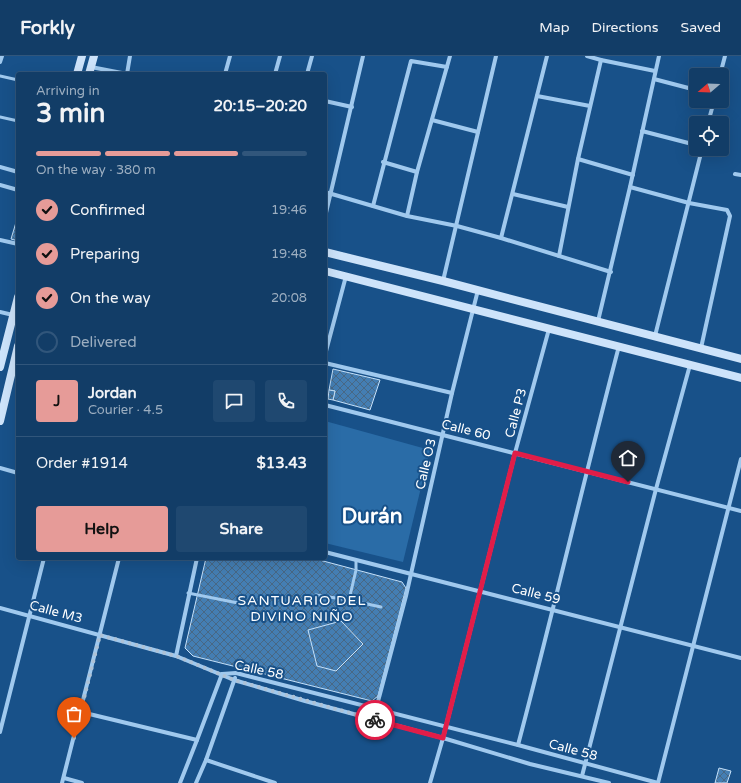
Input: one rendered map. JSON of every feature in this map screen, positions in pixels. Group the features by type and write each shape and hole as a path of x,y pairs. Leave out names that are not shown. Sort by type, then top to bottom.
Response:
{"street":[{"path":"0,62 2,56"},
{"path":"78,72 82,56"},
{"path":"94,56 90,71 102,72"},
{"path":"127,72 130,56"},
{"path":"226,72 230,56"},
{"path":"276,72 280,56"},
{"path":"308,72 312,56"},
{"path":"327,209 364,56"},
{"path":"407,216 417,172 450,56"},
{"path":"443,281 496,56"},
{"path":"501,238 547,56"},
{"path":"587,56 656,71"},
{"path":"598,321 611,272 659,56"},
{"path":"722,68 725,56"},
{"path":"373,206 383,162 411,58 447,67"},
{"path":"559,256 578,158 600,60"},
{"path":"654,79 689,88"},
{"path":"537,96 590,106"},
{"path":"327,101 352,107"},
{"path":"432,120 478,132"},
{"path":"642,131 689,143"},
{"path":"654,336 700,156"},
{"path":"578,158 633,175"},
{"path":"383,162 417,172"},
{"path":"0,167 16,171"},
{"path":"735,174 741,175"},
{"path":"0,185 16,189"},
{"path":"630,187 689,203 727,210 730,216 701,348"},
{"path":"327,192 407,216 457,226 501,238 611,272"},
{"path":"513,194 568,207"},
{"path":"0,240 16,244"},
{"path":"327,252 478,290 741,359"},
{"path":"327,271 741,378"},
{"path":"327,347 346,276"},
{"name":"Calle O3","path":"376,709 411,573 442,435 478,290"},
{"path":"0,367 16,304"},
{"path":"0,312 13,315"},
{"name":"Calle P3","path":"430,783 443,738 515,453 550,328"},
{"path":"518,745 554,609 586,471 619,346"},
{"path":"0,421 16,354"},
{"path":"327,362 452,393"},
{"path":"582,776 656,489 690,365"},
{"name":"Calle 60","path":"327,406 741,511"},
{"path":"658,783 741,459"},
{"path":"0,468 16,472"},
{"name":"Calle 59","path":"327,553 554,609 741,658"},
{"path":"0,732 44,560"},
{"path":"62,783 119,560"},
{"path":"176,656 188,593 196,560"},
{"name":"Calle M3","path":"0,608 176,656 222,674"},
{"path":"196,783 206,760 236,673"},
{"name":"Calle 58","path":"222,674 236,673 518,745 658,783"},
{"path":"180,783 222,674"},
{"name":"Calle 58","path":"222,674 234,680 305,701 443,738 530,764 609,783"},
{"path":"81,712 197,740"},
{"path":"206,760 274,783"},
{"path":"64,778 82,783"}],"lane":[{"path":"0,76 16,80"},
{"path":"0,117 16,121"},
{"path":"349,600 356,570 356,560"},
{"path":"188,593 238,603"},
{"path":"316,595 381,607"}],"shaded area":[{"path":"327,422 430,450 403,562 327,543"}],"building":[{"path":"16,222 16,240 11,239"},
{"path":"333,369 380,380 370,410 333,400 335,391 329,390"},
{"path":"329,390 335,391 333,400 328,399"},
{"name":"SANTUARIO DEL DIVINO NIÑO","path":"206,560 320,560 402,582 406,588 378,696 372,701 193,656 185,648"},
{"path":"341,621 363,644 336,671 317,666 308,630"},
{"path":"719,768 731,771 727,783 715,783"}],"way so far":[{"path":"74,738 100,635 176,656 234,680 375,720"}],"district":[{"name":"Durán","path":"372,516"},
{"name":"SANTUARIO DEL DIVINO NIÑO","path":"302,608"}],"route":[{"path":"375,720 443,738 515,453 628,482"}]}
